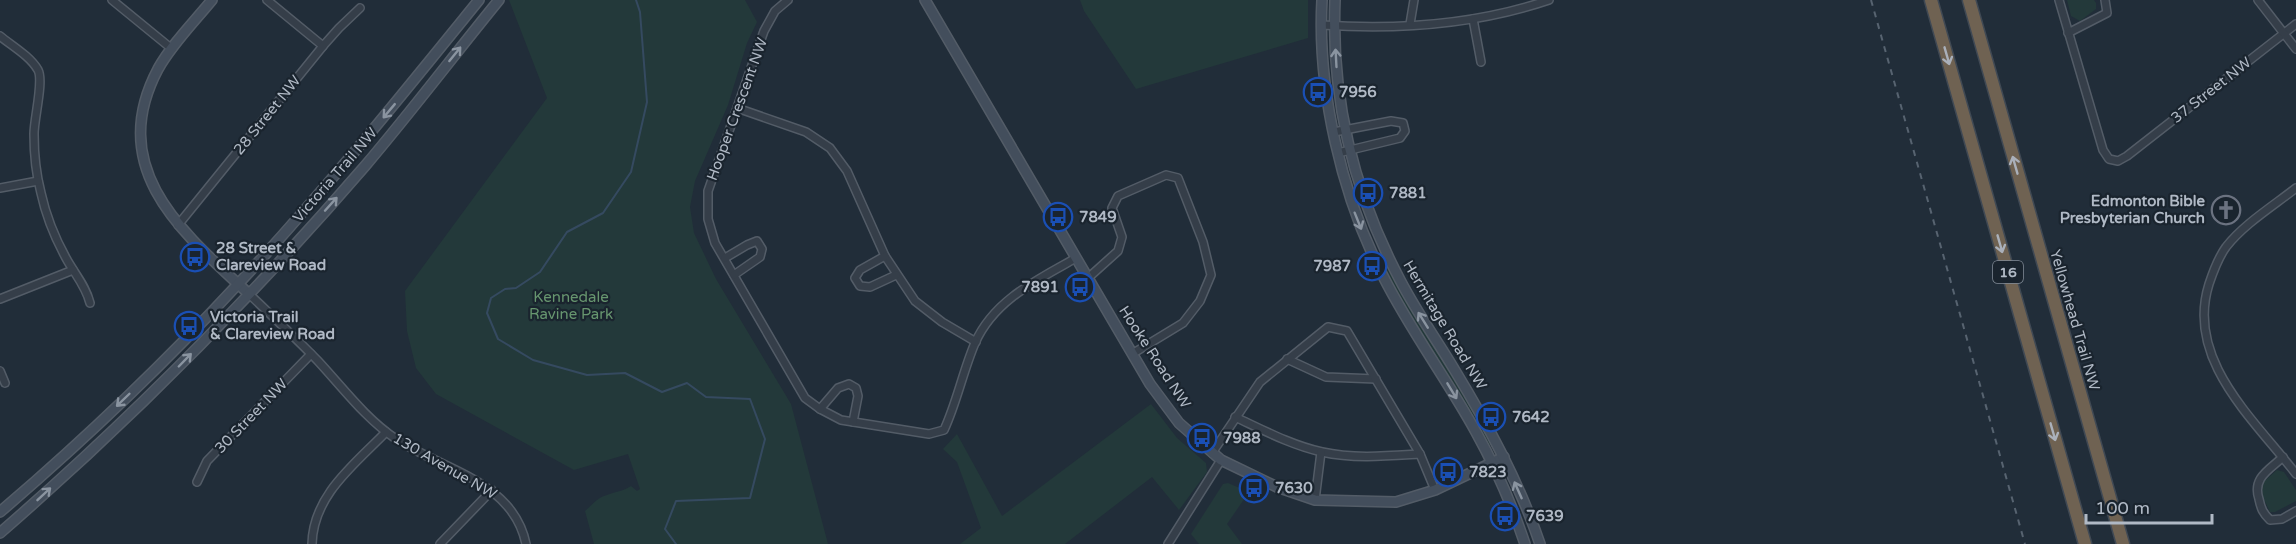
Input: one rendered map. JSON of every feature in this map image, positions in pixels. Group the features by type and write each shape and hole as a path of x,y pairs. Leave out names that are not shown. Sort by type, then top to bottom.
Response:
{"highway":[{"name":"16","path":"1931,0 2085,544"},
{"name":"Yellowhead Trail NW","path":"1968,0 2123,544"}],"street":[{"path":"112,0 172,49"},
{"path":"212,0 159,67 144,112 142,136 145,160 152,184 163,206 178,225 249,294"},
{"path":"267,0 323,46"},
{"name":"Victoria Trail NW","path":"0,512 147,376 238,284 351,156 478,0"},
{"name":"Victoria Trail NW","path":"0,533 117,427 249,294 365,166 499,0"},
{"name":"Hooper Crescent NW","path":"788,0 775,11 765,31 708,191 708,219 715,243 805,398 841,420 929,434 944,430 976,342 1006,300 1076,258"},
{"name":"Hooke Road NW","path":"925,0 1150,384 1179,423 1212,453 1221,460 1277,487 1315,500 1396,502 1436,489 1504,457"},
{"name":"Hermitage Road NW","path":"1322,0 1322,48 1327,95 1338,153 1352,205 1383,276 1475,430 1492,463 1525,544"},
{"name":"Hermitage Road NW","path":"1335,0 1337,77 1350,150 1372,222 1401,282 1504,457 1540,544"},
{"path":"1410,24 1414,0"},
{"path":"1322,25 1410,24 1473,19 1549,0"},
{"path":"2059,0 2068,33 2107,13 2105,0"},
{"path":"2258,0 2296,49"},
{"name":"28 Street NW","path":"178,225 323,46 360,8"},
{"path":"1473,19 1481,62"},
{"name":"37 Street NW","path":"2068,33 2103,150 2109,159 2118,161 2296,24"},
{"path":"0,36 32,62 40,76 34,132 38,181 52,228 85,289 90,303"},
{"path":"737,108 806,132 831,148 847,171 885,256 915,301 942,322 976,342"},
{"path":"1334,132 1391,121 1403,123 1405,131 1400,138 1338,153"},
{"path":"1088,279 1118,251 1122,237 1112,208 1118,196 1166,175 1178,178 1203,242 1211,275 1200,301 1183,323 1132,354"},
{"path":"0,188 38,181"},
{"path":"2296,188 2243,230 2226,247 2213,271 2205,297 2203,325 2208,349 2221,378 2296,474"},
{"path":"725,258 757,241 762,249 760,257 734,275"},
{"path":"885,256 860,270 855,278 860,286 870,287 896,275"},
{"path":"0,300 73,270"},
{"name":"130 Avenue NW","path":"249,294 312,354 386,432 423,455 492,490 513,511 526,544"},
{"path":"1212,453 1260,382 1328,327 1347,331 1420,454 1436,489"},
{"name":"30 Street NW","path":"197,483 207,461 312,354"},
{"path":"1287,359 1326,377 1376,379"},
{"path":"0,371 5,383"},
{"path":"820,409 838,388 849,384 856,388 858,396 853,422"},
{"path":"1235,417 1275,436 1322,452 1362,457 1420,454"},
{"path":"312,543 316,517 325,498 336,483 386,432"},
{"path":"1315,500 1322,452"},
{"path":"2283,457 2259,480 2255,489 2263,513 2271,520 2282,519 2296,511"},
{"path":"1168,544 1221,460"},
{"path":"440,544 492,490"}],"green space":[{"name":"Kennedale Ravine Park","path":"509,0 745,0 757,22 747,43 728,105 695,181 690,207 694,233 716,279 791,404 828,544 594,544 585,511 604,496 631,486 637,491 640,489 628,454 574,470 436,394 416,368 407,331 405,291 547,98"},
{"path":"1080,0 1308,0 1308,38 1136,89 1084,11"},
{"path":"2067,0 2094,0 2096,9 2080,21 2071,16"},
{"path":"1386,263 1473,408 1490,438 1491,445 1488,446 1391,283 1383,264"},
{"path":"1151,404 1177,438 1206,463 1207,472 1179,510 1152,477 1065,544 960,544 981,528 957,462 943,449 957,434 1002,516"},
{"path":"2277,470 2284,472 2296,490 2296,501 2275,512 2270,512 2260,491 2261,484"},
{"path":"1228,483 1249,492 1227,524 1242,544 1199,544 1191,534 1223,484"}],"waterway":[{"path":"636,0 640,12 647,102 631,172 603,213 567,232 540,272 516,288 505,289 491,298 487,313 498,339 533,360 587,375 625,373 662,392 687,383 706,397 750,399 765,439 750,498 676,501 665,529 676,544"}],"railway":[{"path":"1871,0 2025,544"}],"place":[{"name":"7956","path":"1318,92"},
{"name":"7881","path":"1368,193"},
{"name":"Edmonton Bible Presbyterian Church","path":"2226,210"},
{"name":"7849","path":"1058,217"},
{"name":"28 Street & Clareview Road","path":"195,257"},
{"name":"7987","path":"1372,266"},
{"name":"7891","path":"1080,287"},
{"name":"Victoria Trail & Clareview Road","path":"189,326"},
{"name":"7642","path":"1491,417"},
{"name":"7988","path":"1202,438"},
{"name":"7823","path":"1448,472"},
{"name":"7630","path":"1254,488"},
{"name":"7639","path":"1505,516"}]}
